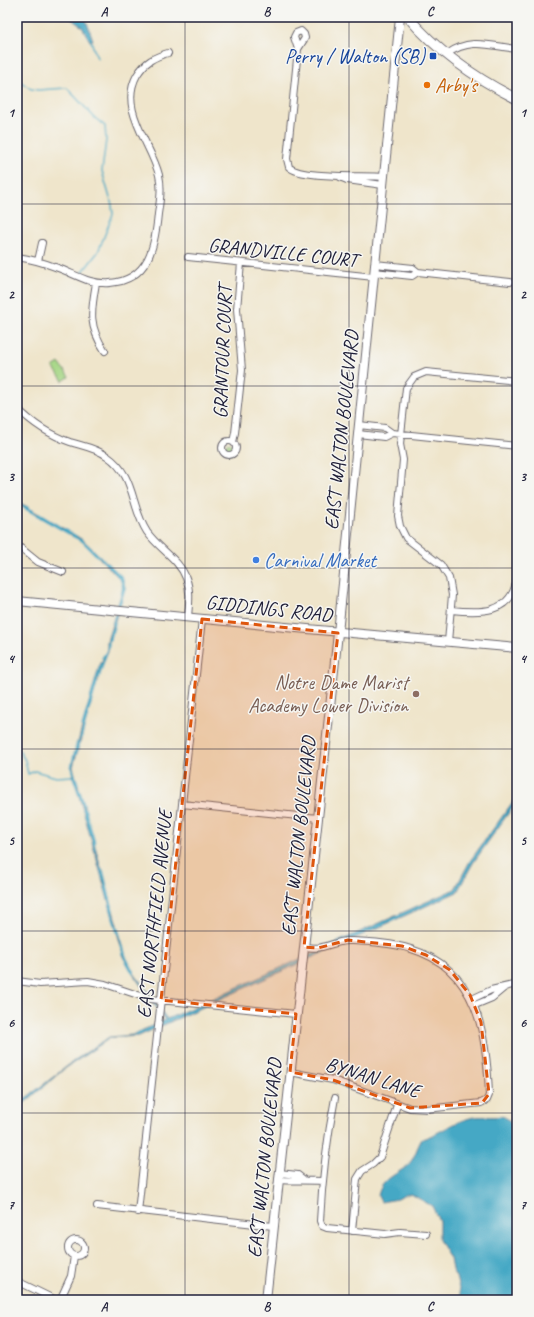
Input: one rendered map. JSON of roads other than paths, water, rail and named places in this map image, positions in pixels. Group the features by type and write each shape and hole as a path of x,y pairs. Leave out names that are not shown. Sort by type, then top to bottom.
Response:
{"main road":[{"name":"EAST WALTON BOULEVARD","path":"266,1300 338,633 400,17"},
{"path":"408,17 444,52 483,80 517,99"},
{"name":"GIDDINGS ROAD","path":"17,601 338,633 517,648"}],"street":[{"path":"444,52 459,46 473,43 517,49"},
{"path":"298,49 287,164 296,172 384,181"},
{"path":"17,257 38,261 96,283 115,282 132,276 145,264 154,248 160,197 160,181 154,158 133,111 131,94 136,78 145,65 153,58 168,53"},
{"path":"38,261 42,244"},
{"name":"GRANDVILLE COURT","path":"188,257 241,263 374,271 412,276 418,272 510,282"},
{"name":"GRANTOUR COURT","path":"233,442 242,373 237,312 241,263"},
{"path":"96,283 92,307 92,322 98,340 105,351"},
{"path":"448,642 452,589 446,571 438,562 411,543 400,526 398,513 403,460 401,451 401,434 406,388 411,379 418,374 430,372 517,380"},
{"path":"17,408 32,422 46,431 66,440 99,450 111,458 120,467 130,484 138,513 146,530 157,544 178,564 185,574 189,593 188,617"},
{"path":"359,425 385,428 392,433 517,446"},
{"path":"358,434 384,437 392,433"},
{"path":"17,545 38,562 63,572"},
{"path":"451,610 476,612 490,610 511,597 515,590 517,578"},
{"name":"EAST NORTHFIELD AVENUE","path":"138,1212 202,619"},
{"path":"182,804 318,818"},
{"path":"304,946 320,948 348,940 412,949 432,958 450,970 462,983 475,1005 492,998 506,987"},
{"path":"17,981 40,984 88,981 104,984 140,997 296,1014"},
{"path":"472,999 491,990 517,984"},
{"name":"BYNAN LANE","path":"290,1072 333,1080 397,1105 424,1109 482,1103 487,1100 489,1094 482,1030 475,1005"},
{"path":"335,1098 322,1181 321,1224 325,1228 352,1231 388,1234 403,1232 426,1234"},
{"path":"352,1231 358,1179 362,1171 373,1164 380,1156 397,1105"},
{"path":"279,1176 297,1182 303,1179 322,1181"},
{"path":"97,1206 138,1212 273,1226"},
{"path":"60,1300 71,1276 74,1256"},
{"path":"17,1281 56,1300"}],"water":[{"path":"69,17 85,17 93,40 90,41 82,27"},
{"path":"17,501 83,540 122,577 125,588 109,641 108,651 101,668 73,767 126,957 134,973 167,1019 455,889 470,861 517,796 517,801 473,863 457,892 139,1036 110,1038 63,1070 22,1105 17,1107 17,1105 75,1060 109,1037 132,1035 165,1020 133,974 124,957 71,767 99,667 107,651 107,641 123,588 123,582 82,541 17,504"},
{"path":"501,1116 509,1120 513,1128 517,1146 517,1300 462,1300 450,1259 439,1240 439,1221 432,1206 411,1194 405,1195 398,1199 381,1202 378,1196 382,1185 410,1163 422,1139 470,1118"}],"waterway":[{"path":"91,41 97,58"},
{"path":"17,79 31,89 67,88 95,118 105,126 106,140 102,171 112,205 113,214 98,252 81,274"},
{"path":"17,501 22,505"},
{"path":"17,504 69,534"},
{"path":"26,506 33,511"},
{"path":"39,514 60,527"},
{"path":"64,529 76,536"},
{"path":"72,536 82,541 98,557"},
{"path":"81,539 122,577 125,588 119,607"},
{"path":"103,561 109,567"},
{"path":"113,571 122,583 123,587 118,606"},
{"path":"113,624 115,615"},
{"path":"110,640 115,623"},
{"path":"102,658 107,651 111,630"},
{"path":"99,678 109,644"},
{"path":"82,727 100,666"},
{"path":"81,738 97,682"},
{"path":"17,739 18,749 25,760 28,774 35,771 56,777 73,776"},
{"path":"72,772 71,767 77,742"},
{"path":"76,755 79,743"},
{"path":"73,770 78,784"},
{"path":"73,777 81,800"},
{"path":"79,789 84,805"},
{"path":"83,808 95,848"},
{"path":"85,809 95,843"},
{"path":"100,867 103,879"},
{"path":"103,870 113,911"},
{"path":"105,885 117,933"},
{"path":"117,926 126,957 134,973"},
{"path":"121,945 123,954"},
{"path":"124,958 133,974"}],"place":[{"name":"Perry / Walton (SB)","path":"433,56"},
{"name":"Arby's","path":"427,85"},
{"name":"Carnival Market","path":"256,560"},
{"name":"Notre Dame Marist Academy Lower Division","path":"416,694"}]}
